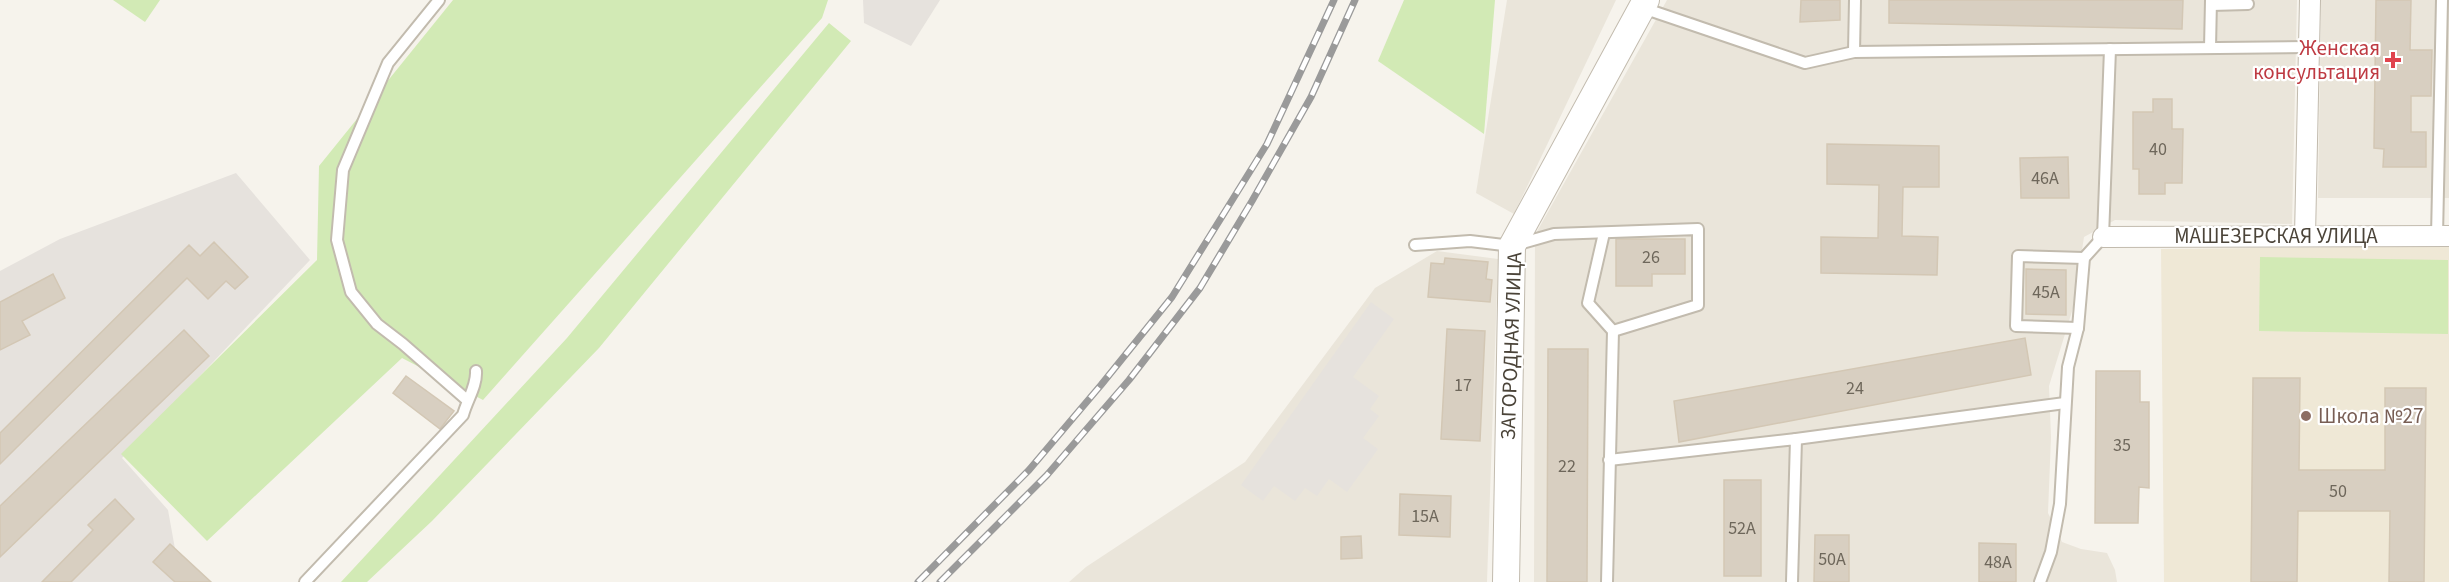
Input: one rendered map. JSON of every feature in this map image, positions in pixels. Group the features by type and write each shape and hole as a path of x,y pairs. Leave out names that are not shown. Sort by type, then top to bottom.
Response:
{"street":[{"path":"2305,236 2310,0"},
{"name":"ЗАГОРОДНАЯ УЛИЦА","path":"1506,582 1512,246 1645,4"},
{"name":"МАШЕЗЕРСКАЯ УЛИЦА","path":"2103,237 2443,236"}],"lane":[{"path":"439,0 388,63 374,95 343,170 337,240 351,292 377,324 467,400"},
{"path":"1854,52 1856,0"},
{"path":"2442,0 2443,236"},
{"path":"2210,48 2211,2 2248,4"},
{"path":"1645,4 1805,63 1854,52 2309,47"},
{"path":"2040,582 2051,552 2060,504 2068,368 2078,328 2084,258 2103,237 2110,50"},
{"path":"1415,245 1470,241 1512,246 1554,234 1698,229 1698,305 1613,331"},
{"path":"1604,233 1588,303 1613,331 1607,582"},
{"path":"2078,328 2016,327 2018,256 2084,258"},
{"path":"304,582 463,415 467,400 477,381 476,371"},
{"path":"1609,460 1796,439 2065,403"},
{"path":"1792,582 1796,439"}],"shaded area":[{"path":"863,0 940,0 911,46 864,23"},
{"path":"1507,0 1616,0 1514,214 1476,193"},
{"path":"1667,0 2297,0 2292,224 2115,220 2084,237 2073,308 2049,386 2051,437 2048,513 2062,542 2081,549 2107,553 2115,570 2117,582 1534,582 1535,235"},
{"path":"2321,0 2449,0 2449,198 2318,198"},
{"path":"236,173 310,260 122,458 168,510 181,582 0,582 0,271 60,239"},
{"name":"Школа №27","path":"2449,246 2449,582 2164,582 2161,249"},
{"path":"1437,251 1498,259 1487,582 1069,582 1086,567 1245,462 1375,288"},
{"path":"1371,302 1394,319 1353,377 1379,396 1370,409 1379,416 1363,438 1378,449 1347,492 1329,479 1317,496 1305,488 1295,501 1274,486 1263,501 1241,485"}],"green space":[{"path":"113,0 160,0 145,22"},
{"path":"453,0 828,0 822,18 483,400 402,358 207,541 121,454 317,260 319,166"},
{"path":"1404,0 1495,0 1484,134 1378,61"},
{"path":"829,23 851,41 599,348 432,521 367,582 341,582 567,338"},
{"path":"2260,257 2448,260 2448,334 2259,331"}],"building":[{"path":"1801,0 1840,0 1840,20 1800,22"},
{"path":"1889,0 2183,0 2182,29 1889,23"},
{"path":"2376,0 2411,0 2410,50 2432,50 2431,96 2411,96 2411,132 2426,132 2426,167 2383,167 2384,149 2374,148"},
{"path":"2153,99 2172,99 2172,129 2183,129 2182,183 2165,183 2165,194 2139,194 2139,169 2133,169 2133,112 2153,112"},
{"path":"1827,144 1939,146 1939,187 1903,187 1902,236 1938,237 1937,275 1821,273 1821,237 1878,238 1879,185 1827,184"},
{"path":"2068,157 2069,198 2021,198 2020,158"},
{"path":"1616,239 1685,239 1685,274 1652,274 1652,286 1616,286"},
{"path":"214,242 248,277 235,289 226,281 208,299 187,278 0,464 0,433 189,245 200,256"},
{"path":"1445,258 1488,262 1486,279 1492,280 1490,302 1428,297 1431,263 1444,264"},
{"path":"2026,269 2066,270 2066,315 2026,314"},
{"path":"53,274 65,298 22,321 30,335 0,350 0,302"},
{"path":"1447,329 1485,331 1480,441 1441,439"},
{"path":"184,330 209,356 0,557 0,506"},
{"path":"2025,338 2031,375 1679,442 1674,401"},
{"path":"1548,349 1588,349 1587,582 1547,582"},
{"path":"2096,371 2140,371 2140,402 2149,402 2149,488 2139,487 2138,523 2095,523"},
{"path":"406,376 454,411 440,429 393,393"},
{"name":"Школа №27","path":"2253,378 2300,378 2299,470 2385,470 2385,388 2426,388 2424,582 2389,582 2390,511 2298,511 2297,582 2251,582"},
{"path":"1724,480 1761,480 1761,576 1724,576"},
{"path":"1400,494 1451,496 1450,537 1399,535"},
{"path":"115,499 134,519 71,582 42,582 93,530 88,525"},
{"path":"1815,535 1849,535 1849,582 1814,582"},
{"path":"1361,536 1362,558 1341,559 1341,537"},
{"path":"1979,543 2016,544 2016,582 1979,582"},
{"path":"170,544 211,582 175,582 153,562"}],"railway":[{"path":"918,582 1029,470 1172,297 1267,144 1334,0"},
{"path":"940,582 1047,475 1129,380 1200,288 1311,97 1355,0"}],"place":[{"name":"Женская консультация","path":"2393,60"},
{"name":"Школа №27","path":"2306,416"}]}
